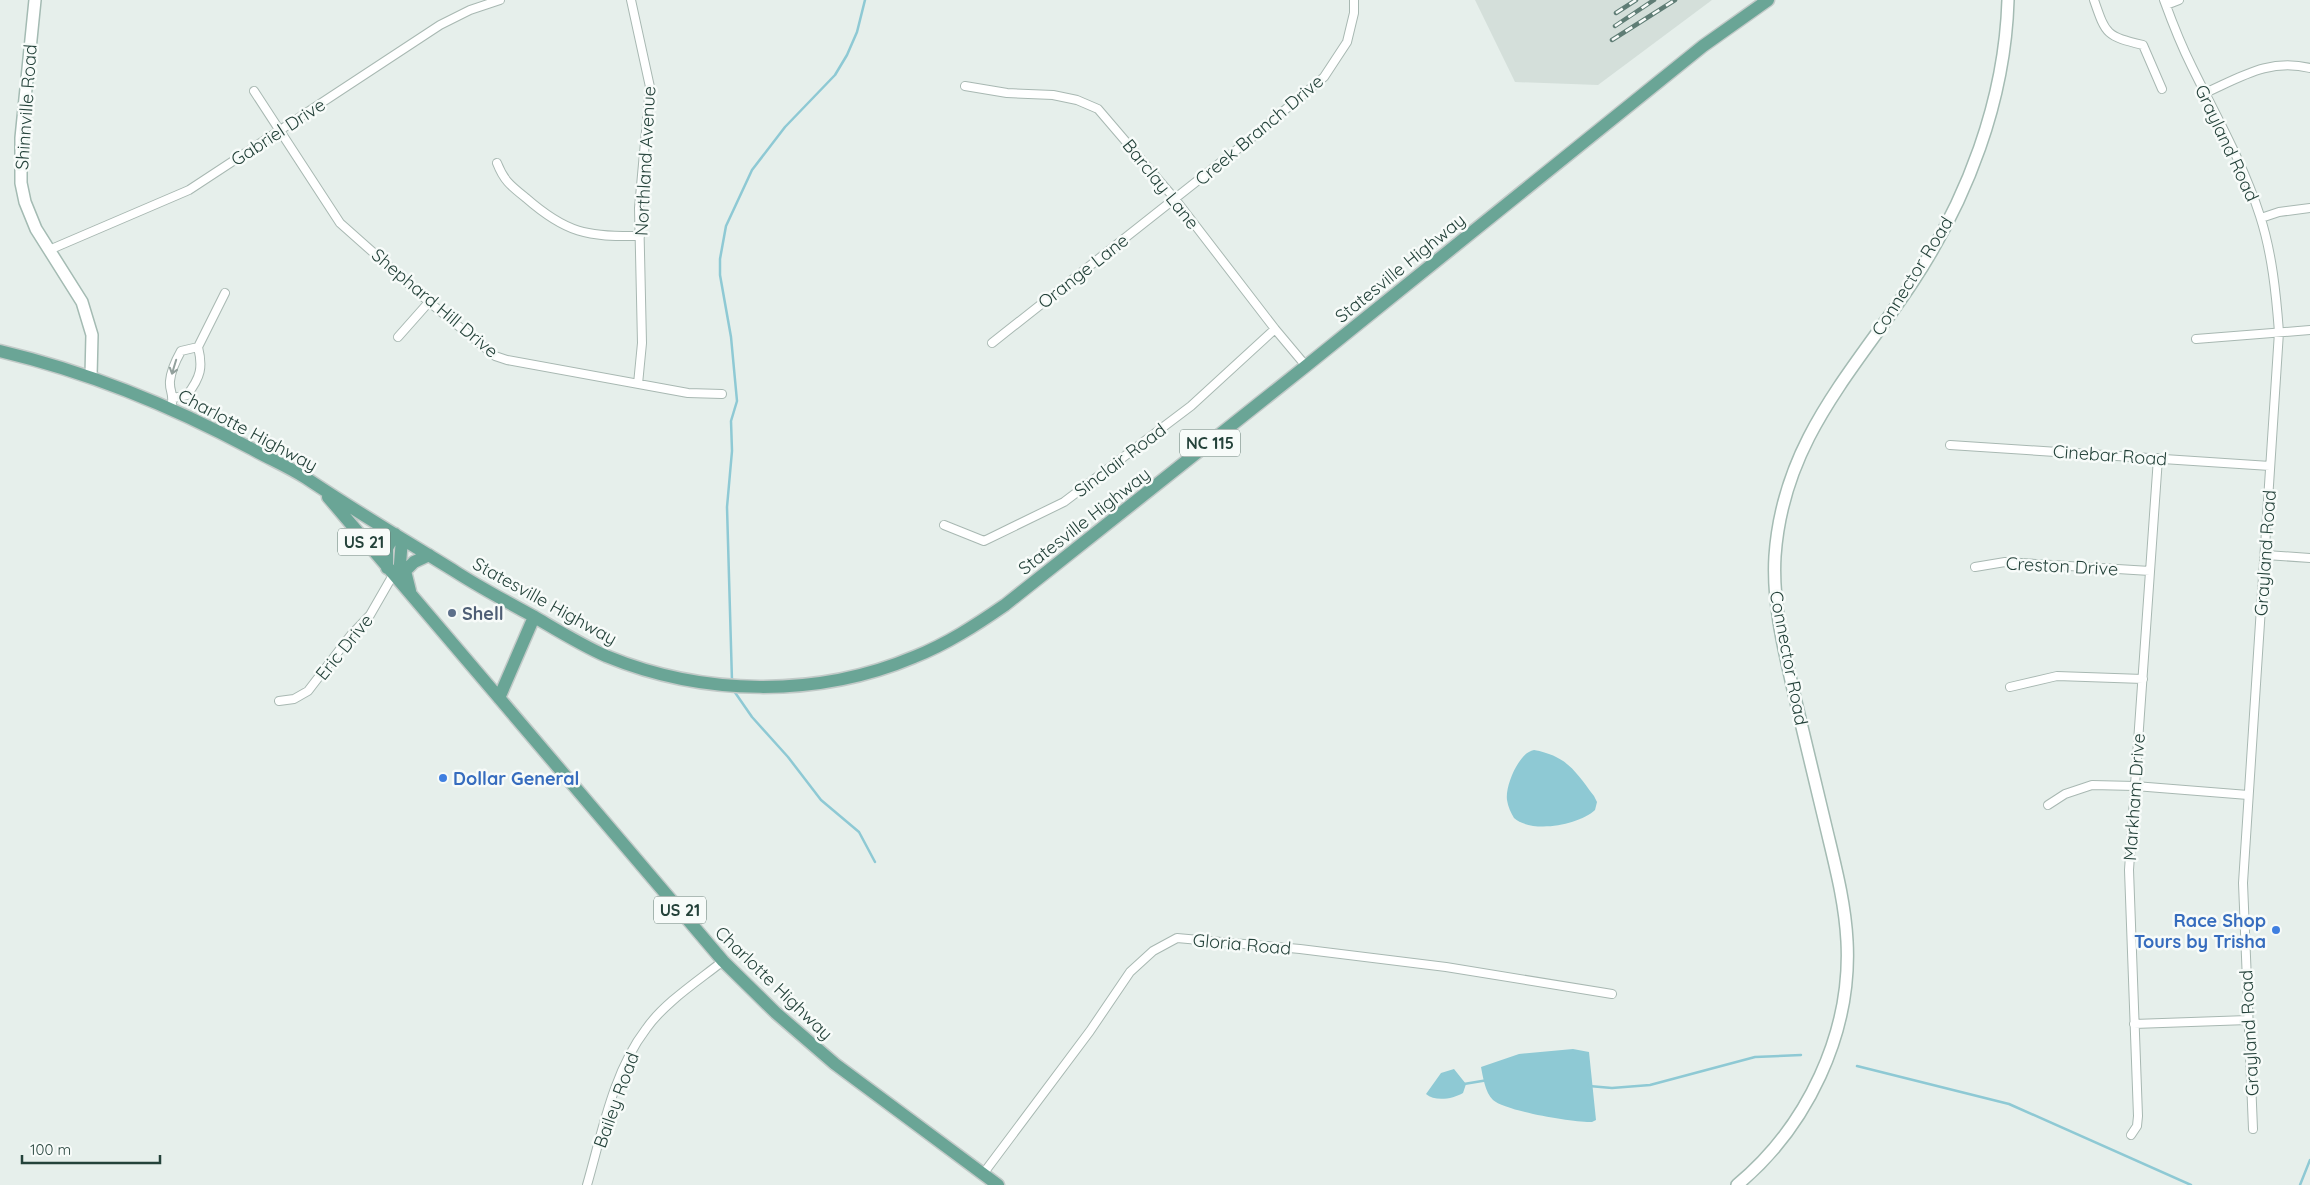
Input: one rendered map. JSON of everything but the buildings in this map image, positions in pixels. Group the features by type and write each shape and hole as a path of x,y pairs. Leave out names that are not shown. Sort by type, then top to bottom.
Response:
{"main road":[{"name":"Statesville Highway","path":"325,492 429,556 534,617 606,655 656,673 707,684 777,686 812,684 864,674 914,658 962,634 1005,605 1306,366 1703,46 1768,0"},
{"name":"Charlotte Highway","path":"0,351 92,376 172,403 296,473 325,492 333,504 723,962 828,1059 998,1185"},
{"path":"390,571 387,548 398,537"},
{"path":"398,537 400,571 409,592"},
{"path":"409,592 405,571 414,562 429,556"},
{"path":"500,698 534,617"}],"street":[{"name":"Shinnville Road","path":"35,0 21,138 21,183 30,218 82,302 92,335 92,376"},
{"name":"Gabriel Drive","path":"49,250 189,190 440,26 470,10 500,0"},
{"name":"Northland Avenue","path":"631,0 650,87 639,208 642,343 638,384"},
{"name":"Creek Branch Drive","path":"1175,199 1292,106 1324,77 1347,42 1354,13 1354,0"},
{"name":"Connector Road","path":"1737,1185 1768,1156 1785,1135 1812,1092 1833,1042 1840,1016 1847,970 1842,894 1779,622 1775,558 1782,507 1793,469 1815,424 1911,285 1943,232 1962,193 1976,158 1994,98 2005,37 2008,0"},
{"path":"2094,0 2104,30 2118,39 2143,45 2162,89"},
{"path":"2164,2 2179,0"},
{"name":"Grayland Road","path":"2164,2 2205,94 2237,156 2261,218 2273,271 2279,332 2266,555 2242,883 2253,1129"},
{"path":"2205,94 2271,65 2293,64 2310,68"},
{"name":"Barclay Lane","path":"965,86 1007,93 1054,96 1077,100 1098,109 1127,140 1175,199 1275,329 1306,366"},
{"name":"Shephard Hill Drive","path":"254,91 340,223 429,302 495,356 507,360 688,393 722,394"},
{"path":"497,163 504,180 560,225 601,235 640,236"},
{"name":"Orange Lane","path":"992,343 1175,199"},
{"path":"2261,218 2279,212 2310,208"},
{"path":"198,347 180,351 170,383 172,403 187,395 194,386 202,365 198,347 225,293"},
{"path":"398,337 429,302"},
{"name":"Sinclair Road","path":"944,524 984,541 1064,502 1191,406 1275,329"},
{"path":"2196,340 2310,330"},
{"name":"Cinebar Road","path":"1950,445 2270,466"},
{"name":"Markham Drive","path":"2131,1135 2136,1126 2138,1116 2129,893 2158,458"},
{"path":"2266,555 2310,558"},
{"name":"Creston Drive","path":"1975,567 1997,562 2013,562 2150,571"},
{"name":"Eric Drive","path":"279,701 294,699 308,691 351,635 370,615 390,571"},
{"path":"2010,687 2057,676 2142,679"},
{"path":"2048,805 2065,794 2092,785 2135,786 2248,795"},
{"name":"Gloria Road","path":"983,1174 1090,1031 1130,972 1153,951 1177,938 1300,949 1436,966 1612,994"},
{"name":"Bailey Road","path":"587,1185 628,1056 646,1028 690,987 723,962"},
{"path":"2134,1024 2248,1020"}],"shaded area":[{"path":"1475,0 1712,0 1598,85 1515,82"}],"water":[{"path":"1534,750 1555,756 1569,766 1594,796 1597,802 1595,810 1578,820 1555,826 1532,826 1514,818 1507,803 1508,787 1518,763 1528,752"},
{"path":"1573,1049 1589,1052 1596,1120 1592,1122 1571,1121 1525,1112 1500,1104 1493,1100 1488,1093 1481,1067 1519,1054"},
{"path":"1454,1069 1466,1084 1463,1093 1444,1099 1434,1098 1426,1094 1441,1073"}],"waterway":[{"path":"732,681 727,507 732,451 731,421 737,401 731,337 720,275 720,259 726,226 752,170 785,127 835,75 847,55 857,32 865,0"},
{"path":"734,691 752,717 788,757 821,800 859,832 875,862"},
{"path":"1589,1086 1612,1088 1650,1085 1755,1057 1801,1055"},
{"path":"1857,1066 2009,1104 2191,1185"},
{"path":"1464,1084 1488,1080"},
{"path":"2300,1185 2310,1160"}],"railway":[{"path":"1616,13 1636,0"},
{"path":"1615,26 1654,0"},
{"path":"1612,40 1675,0"}],"place":[{"name":"Shell","path":"452,613"},
{"name":"Dollar General","path":"443,778"},
{"name":"Race Shop Tours by Trisha","path":"2276,930"}]}
